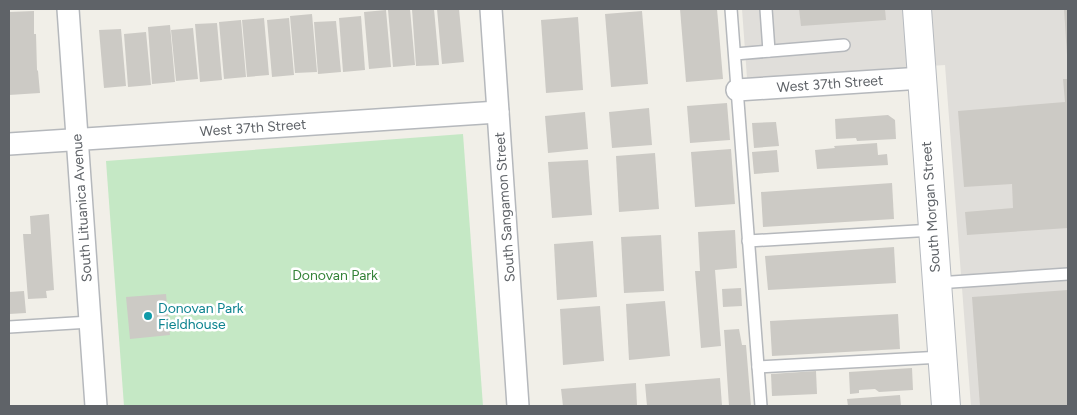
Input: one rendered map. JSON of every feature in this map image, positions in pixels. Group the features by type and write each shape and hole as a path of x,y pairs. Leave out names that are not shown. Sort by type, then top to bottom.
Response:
{"street":[{"name":"South Lituanica Avenue","path":"68,9 96,406"},
{"name":"South Sangamon Street","path":"491,9 518,406"},
{"name":"South Morgan Street","path":"917,9 946,406"},
{"name":"West 37th Street","path":"737,90 922,78"},
{"name":"West 37th Street","path":"9,144 498,112"}],"lane":[{"path":"732,9 760,406"},
{"path":"766,9 769,51"},
{"path":"735,54 844,45"},
{"path":"748,241 933,230"},
{"path":"937,283 1068,274"},
{"path":"9,327 90,322"},
{"path":"758,367 942,357"}],"shaded area":[{"path":"742,9 1068,9 1068,406 971,406 945,65 747,78"}],"green space":[{"name":"Donovan Park","path":"463,134 483,406 124,406 106,161"}],"building":[{"path":"410,9 415,65 393,67 388,10"},
{"path":"412,9 434,9 439,65 416,66"},
{"path":"437,9 459,9 464,62 442,64"},
{"path":"680,9 717,9 723,79 686,82"},
{"path":"799,9 885,9 886,20 801,26"},
{"path":"1064,9 1068,9 1068,55 1067,55"},
{"path":"386,10 391,67 369,69 364,12"},
{"path":"34,11 34,34 36,34 40,93 9,95 9,12"},
{"path":"642,11 648,84 611,87 605,14"},
{"path":"312,14 317,72 295,73 290,16"},
{"path":"361,16 365,70 343,72 339,18"},
{"path":"578,17 583,90 546,93 541,20"},
{"path":"264,18 269,75 247,77 242,20"},
{"path":"289,18 294,75 272,77 267,20"},
{"path":"241,20 246,77 224,79 219,22"},
{"path":"336,21 341,72 318,74 314,22"},
{"path":"217,23 222,80 200,82 195,24"},
{"path":"170,25 175,82 152,84 148,27"},
{"path":"193,28 198,79 176,81 171,30"},
{"path":"121,29 126,86 104,88 99,30"},
{"path":"146,32 151,85 128,87 124,34"},
{"path":"1063,79 1068,79 1068,228 967,235 965,212 1013,208 1012,184 964,187 958,111 1065,102"},
{"path":"727,103 730,140 690,143 687,106"},
{"path":"649,108 652,145 612,148 609,112"},
{"path":"585,112 588,149 548,153 545,116"},
{"path":"888,115 895,120 896,139 857,141 856,138 836,139 835,119"},
{"path":"776,122 779,146 754,148 752,123"},
{"path":"877,143 878,155 887,154 888,165 817,169 815,150 835,148 834,146"},
{"path":"731,149 735,204 695,207 691,152"},
{"path":"777,150 779,172 754,174 752,152"},
{"path":"655,153 659,209 619,212 616,156"},
{"path":"588,160 592,215 552,218 548,162"},
{"path":"892,183 894,219 763,227 761,192"},
{"path":"49,214 54,290 46,291 47,298 28,299 23,234 31,234 30,216"},
{"path":"735,230 737,268 715,270 721,346 701,348 695,271 700,271 698,232"},
{"path":"661,235 664,291 624,293 621,237"},
{"path":"593,241 597,297 557,300 554,244"},
{"path":"894,247 896,283 768,290 765,256"},
{"path":"741,288 742,306 723,307 722,289"},
{"path":"1068,290 1068,406 980,406 972,297"},
{"path":"24,291 26,313 9,314 9,292"},
{"name":"Donovan Park Fieldhouse","path":"166,294 170,335 130,339 126,297"},
{"path":"665,301 670,356 629,360 626,304"},
{"path":"600,306 604,361 563,365 560,309"},
{"path":"898,314 900,349 772,356 770,321"},
{"path":"739,329 742,345 746,345 751,406 729,406 724,330"},
{"path":"912,368 913,390 879,392 875,389 859,390 859,393 850,394 849,372"},
{"path":"816,371 817,394 772,396 771,374"},
{"path":"720,378 722,406 647,406 645,384"},
{"path":"636,383 637,406 563,406 561,389"},
{"path":"900,395 901,406 848,406 847,399"}],"place":[{"name":"Donovan Park Fieldhouse","path":"148,316"}]}
